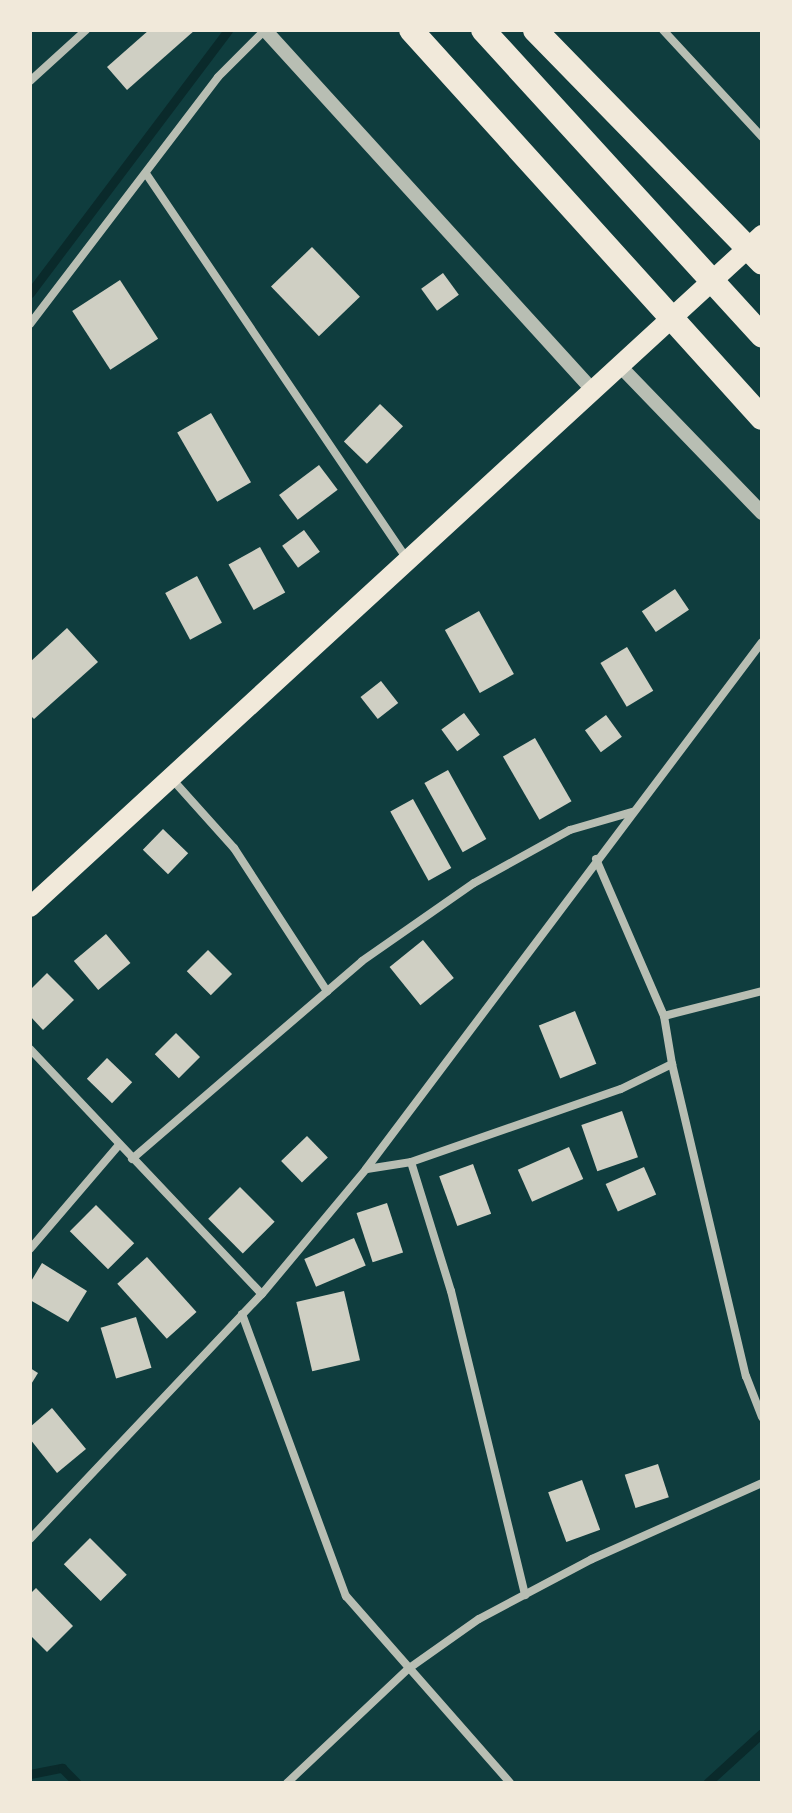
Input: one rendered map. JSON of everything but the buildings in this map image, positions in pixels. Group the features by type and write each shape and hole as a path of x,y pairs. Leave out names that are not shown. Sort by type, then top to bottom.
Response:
{"highway":[{"path":"411,30 640,288 762,418"},
{"path":"483,30 762,336"},
{"path":"535,30 762,263"}],"main road":[{"path":"30,907 762,235"}],"street":[{"path":"30,81 86,30"},
{"path":"30,324 147,175 218,77 265,30 593,391"},
{"path":"663,30 762,137"},
{"path":"147,175 408,560"},
{"path":"619,365 762,513"},
{"path":"30,1539 262,1294 366,1169 762,642"},
{"path":"171,778 234,848 327,991"},
{"path":"132,1159 362,961 474,883 570,830 632,812"},
{"path":"596,859 664,1016 672,1064 746,1376 762,1417"},
{"path":"664,1016 762,991"},
{"path":"30,1049 118,1146 262,1294"},
{"path":"366,1169 411,1162 621,1089 672,1064"},
{"path":"30,1249 118,1146"},
{"path":"411,1162 451,1291 525,1595"},
{"path":"242,1314 346,1596 510,1783"},
{"path":"287,1783 408,1669 479,1619 592,1559 762,1483"}],"waterway":[{"path":"30,293 228,30"},
{"path":"707,1783 762,1733"},
{"path":"30,1774 62,1768 77,1783"}]}
